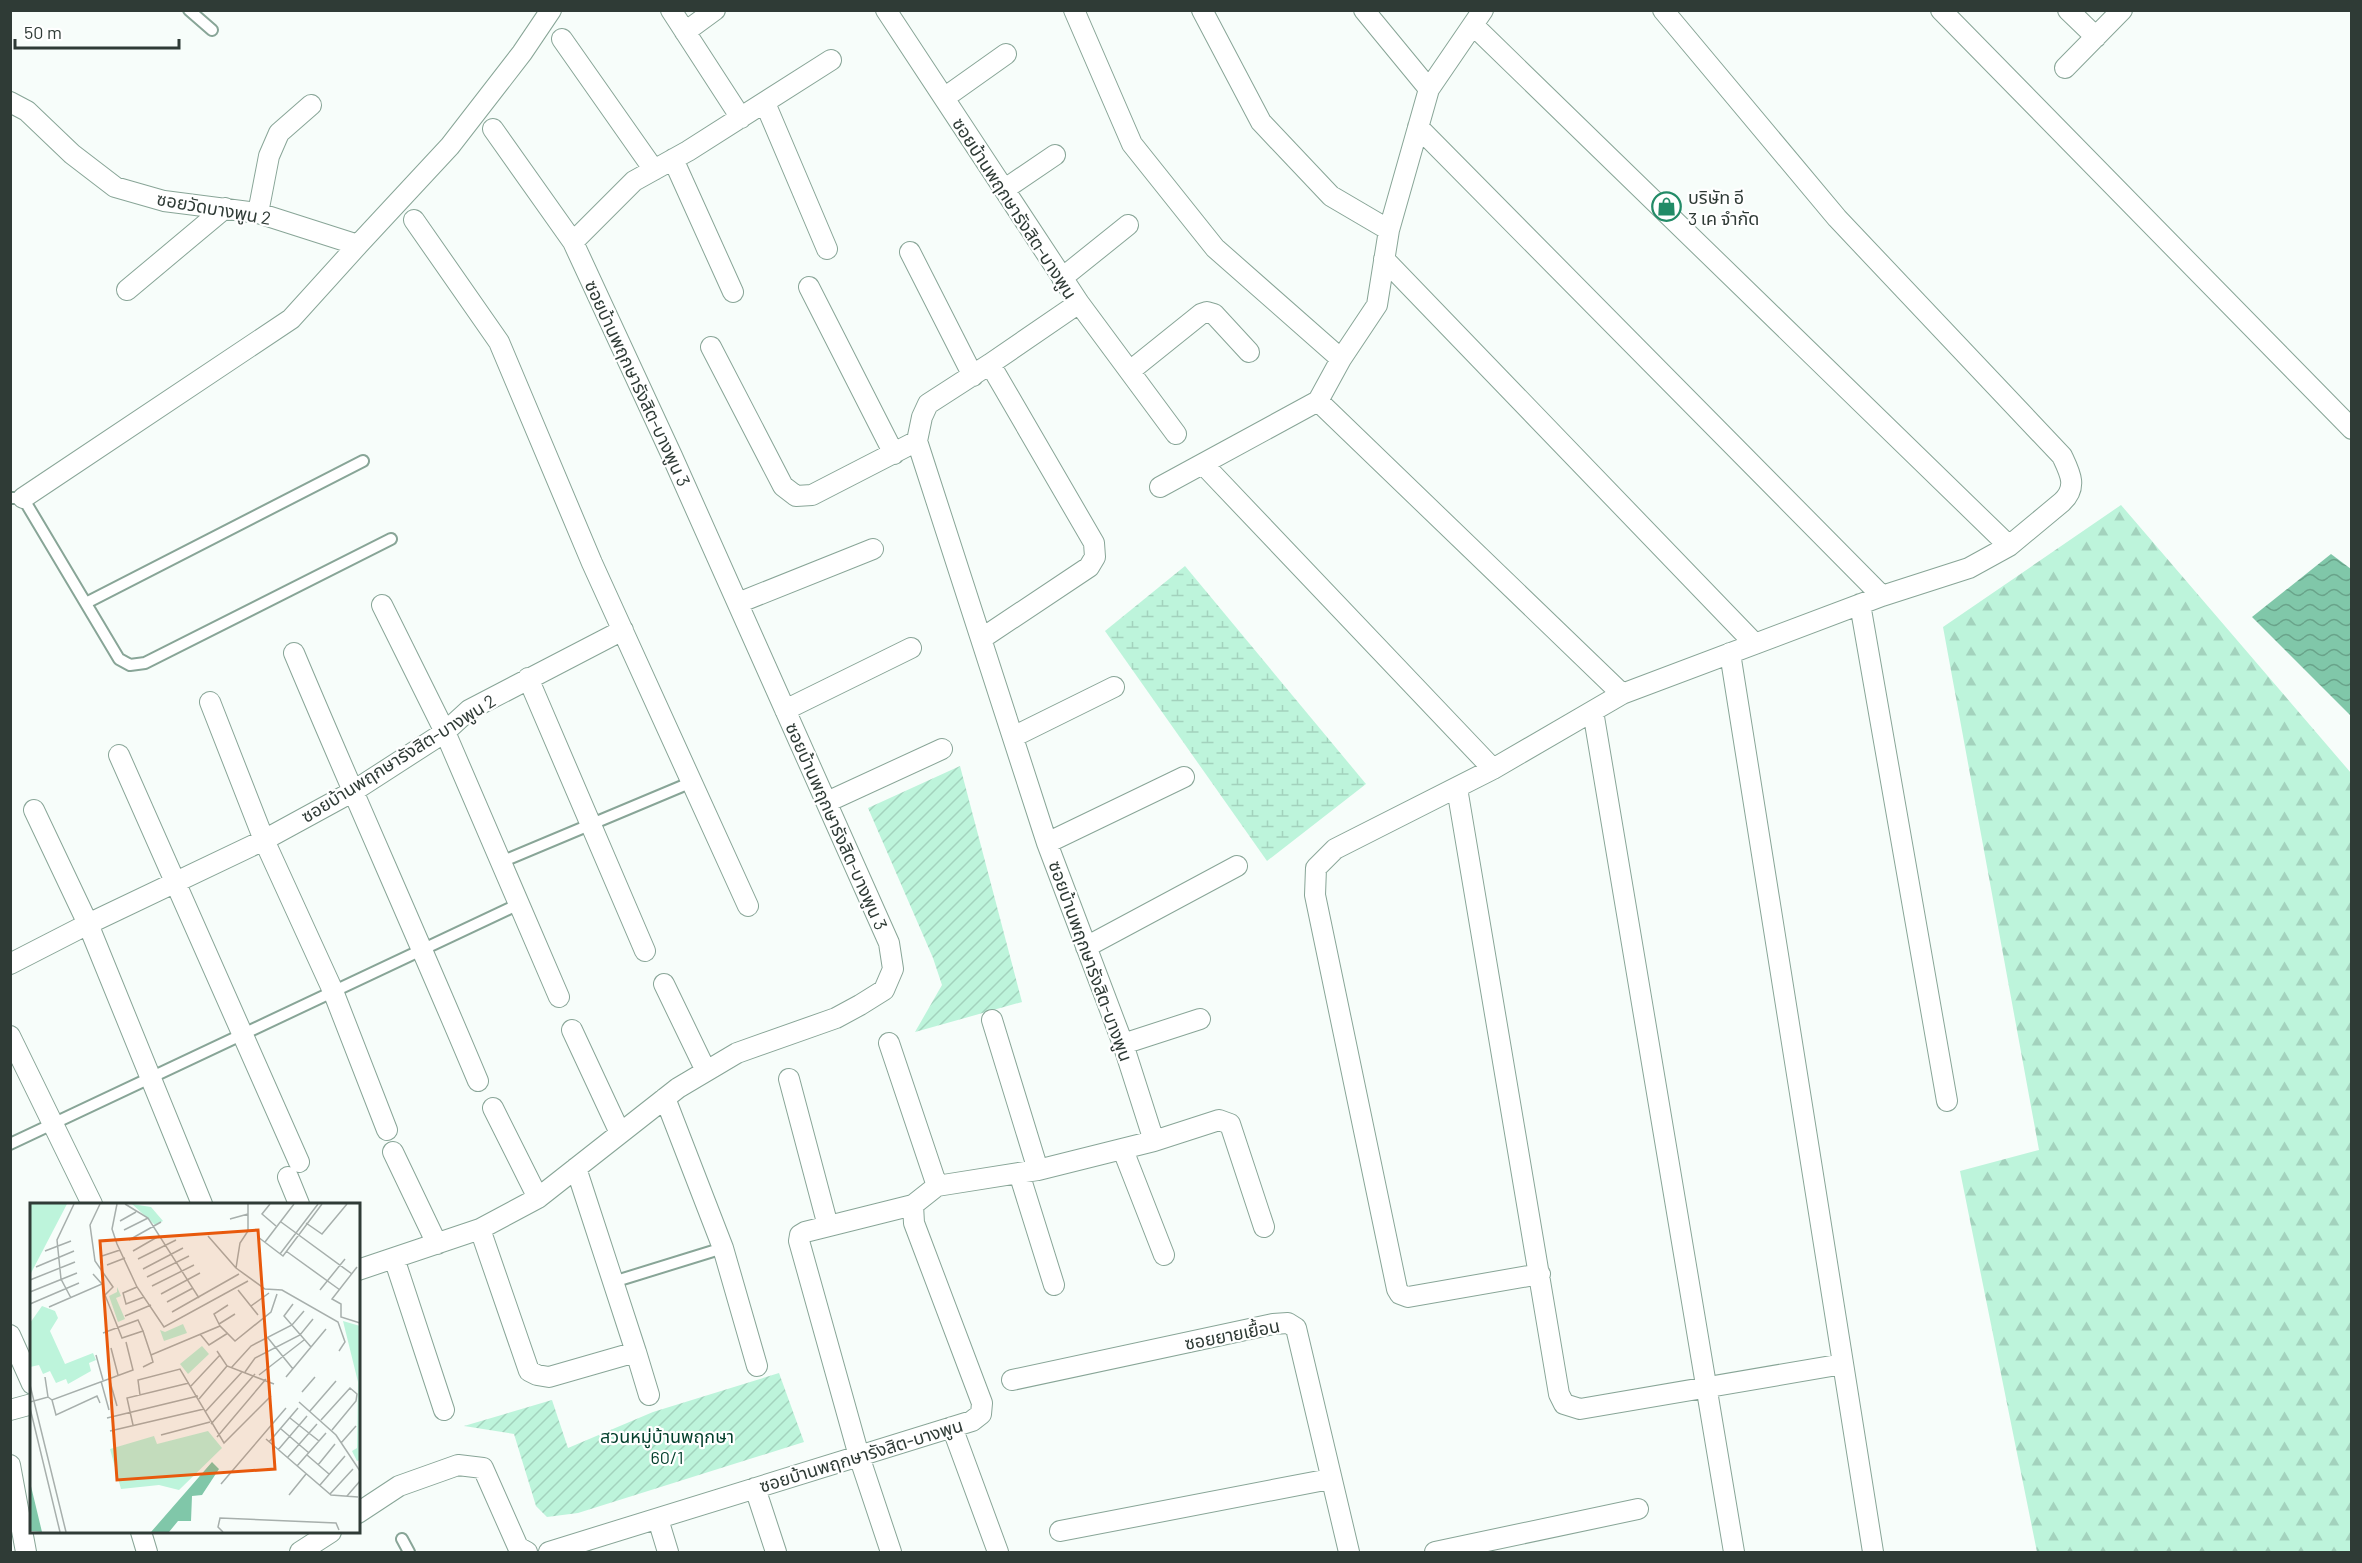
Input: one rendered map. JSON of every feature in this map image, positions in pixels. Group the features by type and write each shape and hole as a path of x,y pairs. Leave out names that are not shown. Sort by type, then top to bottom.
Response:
{"street":[{"path":"17,498 291,319 450,146 522,53 551,10"},
{"path":"671,10 741,118"},
{"path":"685,32 715,10"},
{"path":"1074,10 1132,144 1215,248 1341,358"},
{"path":"1202,10 1261,122 1331,196 1389,230"},
{"path":"1364,10 1429,89"},
{"path":"1540,1274 1408,1297 1400,1294 1396,1289 1315,895 1316,868 1335,849 1457,788 1622,694 1882,596 1969,568 2009,546 2069,495 2072,484 2070,472 2062,456 1837,218 1663,10"},
{"path":"1941,10 2352,429"},
{"path":"2068,10 2096,37"},
{"path":"2065,68 2122,10"},
{"name":"ซอยบ้านพฤกษารังสิต-บางพูน","path":"887,11 1078,303 973,376 928,404 922,417 917,441 1047,843 1123,1044 1154,1141"},
{"path":"1160,487 1318,401 1341,358 1377,305 1389,230 1429,89 1478,18 2009,546"},
{"path":"562,39 654,170"},
{"path":"944,98 1006,54"},
{"path":"573,242 634,181 741,118 831,60"},
{"name":"ซอยวัดบางพูน 2","path":"10,102 27,111 72,154 115,187 164,201 258,213 358,245"},
{"path":"765,103 827,249"},
{"path":"258,213 269,156 279,133 311,105"},
{"path":"1418,127 1882,596"},
{"name":"ซอยบ้านพฤกษารังสิต-บางพูน 3","path":"360,1269 480,1229 538,1198 665,1098 706,1071 737,1053 836,1018 884,990 893,969 890,943 573,242 493,129"},
{"path":"1005,189 1055,155"},
{"path":"673,159 733,292"},
{"path":"127,290 225,208"},
{"path":"414,220 499,342 623,630 748,906"},
{"path":"1062,278 1128,225"},
{"path":"910,252 973,376"},
{"path":"1384,259 1755,644"},
{"path":"809,287 894,454"},
{"path":"1078,303 1176,434"},
{"path":"1130,371 1201,314 1207,312 1214,314 1249,352"},
{"path":"711,347 783,486 796,496 812,495 917,441"},
{"path":"981,639 1089,567 1095,557 1094,543 990,364"},
{"path":"1318,401 1622,694"},
{"path":"1203,464 1493,768"},
{"path":"738,603 873,549"},
{"path":"1860,604 1947,1101"},
{"path":"382,605 445,732 559,997"},
{"name":"ซอยบ้านพฤกษารังสิต-บางพูน 2","path":"10,964 264,840 352,792 445,732 469,710 623,630"},
{"path":"785,710 911,648"},
{"path":"294,652 352,792 423,949 478,1081"},
{"path":"1730,653 1873,1552"},
{"path":"528,678 645,951"},
{"path":"1013,737 1114,687"},
{"path":"210,702 264,840 333,991 387,1130"},
{"path":"1593,711 1734,1552"},
{"path":"826,802 942,749"},
{"path":"119,755 243,1034 293,1170 299,1203"},
{"path":"1047,843 1184,777"},
{"path":"1457,788 1559,1394 1564,1404 1580,1409 1843,1364"},
{"path":"34,810 88,924 202,1203"},
{"path":"1086,947 1237,866"},
{"path":"664,984 706,1071"},
{"path":"1123,1044 1200,1019"},
{"path":"992,1020 1054,1285"},
{"path":"572,1030 620,1133"},
{"path":"10,1036 92,1203"},
{"path":"889,1043 937,1186"},
{"path":"789,1079 828,1226"},
{"path":"665,1098 723,1248 757,1366"},
{"path":"493,1108 538,1198"},
{"path":"891,1552 859,1456 799,1241 800,1235 913,1205 937,1186 1028,1172 1123,1150 1219,1120 1230,1124 1264,1227"},
{"path":"1123,1150 1164,1255"},
{"path":"393,1152 437,1244"},
{"path":"576,1168 649,1395"},
{"name":"ซอยบ้านพฤกษารังสิต-บางพูน","path":"551,1552 951,1427 972,1420 981,1414 982,1403 914,1223 913,1205"},
{"path":"480,1229 529,1371 549,1377 636,1352"},
{"path":"394,1258 444,1410"},
{"name":"ซอยยายเยื้อน","path":"1012,1380 1273,1324 1288,1323 1296,1328 1349,1552"},
{"path":"10,1335 30,1380"},
{"path":"10,1410 30,1405"},
{"path":"951,1427 998,1552"},
{"path":"10,1465 26,1552"},
{"path":"360,1512 399,1486 458,1465 483,1468 518,1547 527,1552"},
{"path":"1060,1531 1330,1479"},
{"path":"755,1488 776,1552"},
{"path":"1435,1552 1638,1509"},
{"path":"658,1519 668,1552"},
{"path":"141,1533 147,1552"},
{"path":"300,1552 329,1533"}],"lane":[{"path":"189,10 212,30"},
{"path":"86,603 363,461"},
{"path":"17,498 86,603 119,659 130,665 145,663 392,539"},
{"path":"501,862 692,783"},
{"path":"10,1144 519,904"},
{"path":"613,1282 723,1248"},
{"path":"402,1539 410,1552"}],"green space":[{"path":"2121,505 2351,773 2351,1551 2037,1552 1960,1171 2039,1150 1943,627"},
{"path":"1185,566 1366,784 1267,861 1105,631"},
{"path":"960,766 1022,1002 915,1032 942,985 933,958 868,808"},
{"name":"สวนหมู่บ้านพฤกษา 60/1","path":"779,1373 804,1442 578,1513 547,1517 536,1506 514,1434 464,1426 552,1400 568,1448 653,1412"}],"water":[{"path":"2331,554 2351,569 2351,716 2252,617"}],"place":[{"name":"บริษัท อี 3 เค จำกัด","path":"1667,207"}]}
